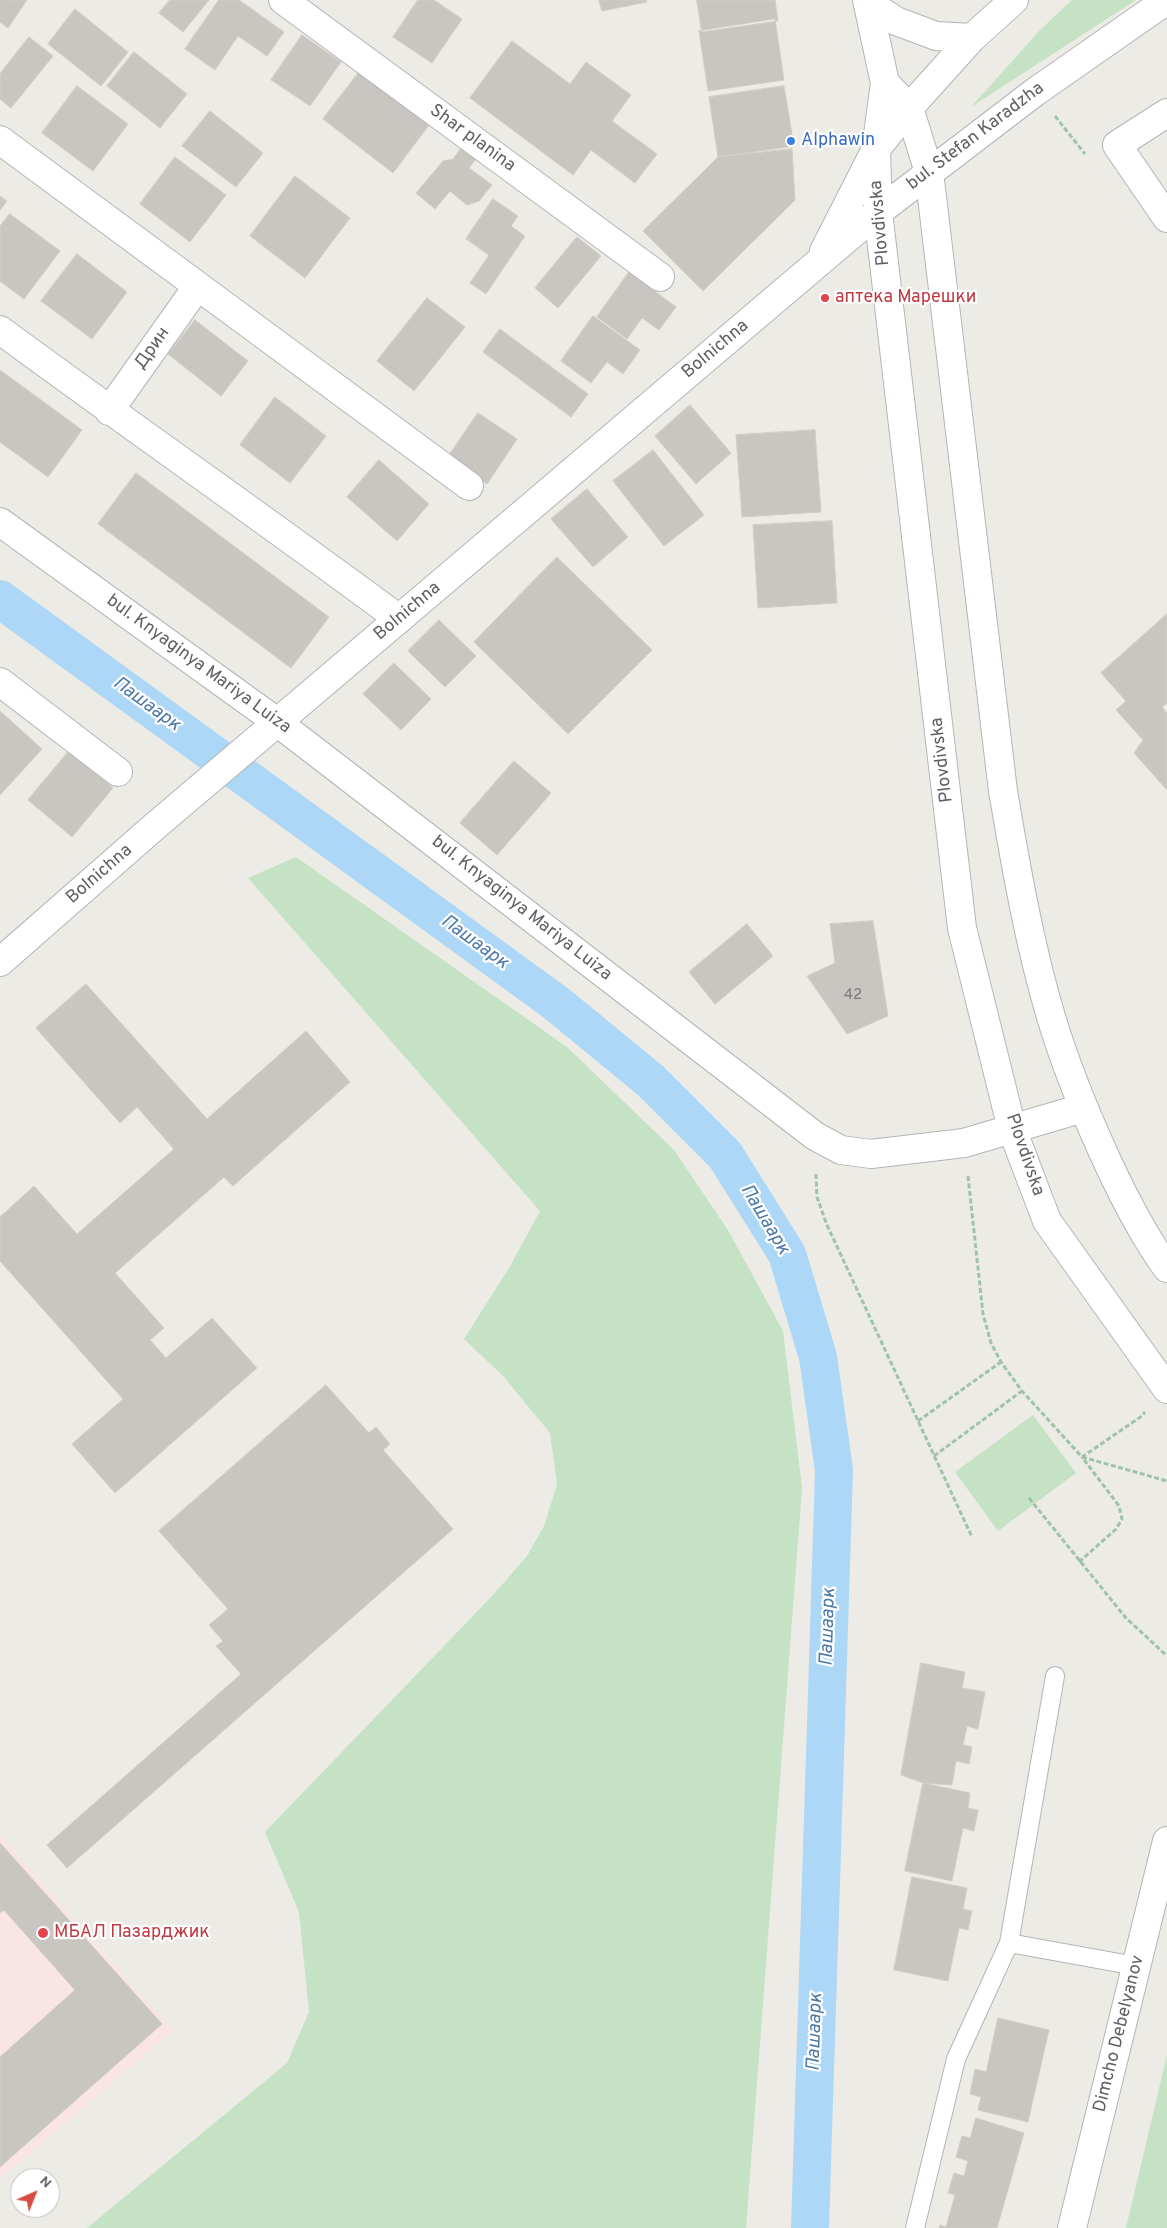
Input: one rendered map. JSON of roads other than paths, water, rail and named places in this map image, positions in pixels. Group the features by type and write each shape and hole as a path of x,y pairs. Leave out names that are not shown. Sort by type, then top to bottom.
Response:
{"street":[{"name":"Shar planina","path":"283,0 660,277"},
{"path":"817,264 876,149 909,108 972,38 1014,0"},
{"name":"bul. Stefan Karadzha","path":"817,264 878,212 1035,92 1167,0"},
{"path":"868,2 896,21 936,36 972,38"},
{"name":"Plovdivska","path":"868,2 885,83 876,149 878,212 962,928 1012,1129 1047,1221 1167,1390"},
{"path":"885,83 909,108 929,172 1003,791 1018,882 1051,1018 1083,1108 1120,1188 1167,1268"},
{"path":"1167,113 1117,146 1167,218"},
{"path":"0,140 469,486"},
{"name":"Bolnichna","path":"0,962 181,804 817,264"},
{"name":"Дрин","path":"109,411 197,287"},
{"path":"0,330 109,411 258,514 399,619"},
{"name":"bul. Knyaginya Mariya Luiza","path":"0,522 277,722 816,1136 841,1150 871,1154 964,1143 1083,1108"},
{"path":"0,682 118,772"},
{"name":"Dimcho Debelyanov","path":"1072,2228 1167,1841"}],"lane":[{"path":"915,2228 956,2059 1009,1943 1055,1676"},
{"path":"1009,1943 1136,1966"}],"waterway":[{"name":"Пашаарк","path":"0,599 556,1003 651,1081 725,1155 787,1254 818,1357 834,1470 810,2228"}],"place":[{"name":"Alphawin","path":"791,141"},
{"name":"аптека Марешки","path":"825,298"},
{"name":"МБАЛ Пазарджик","path":"43,1933"}]}
